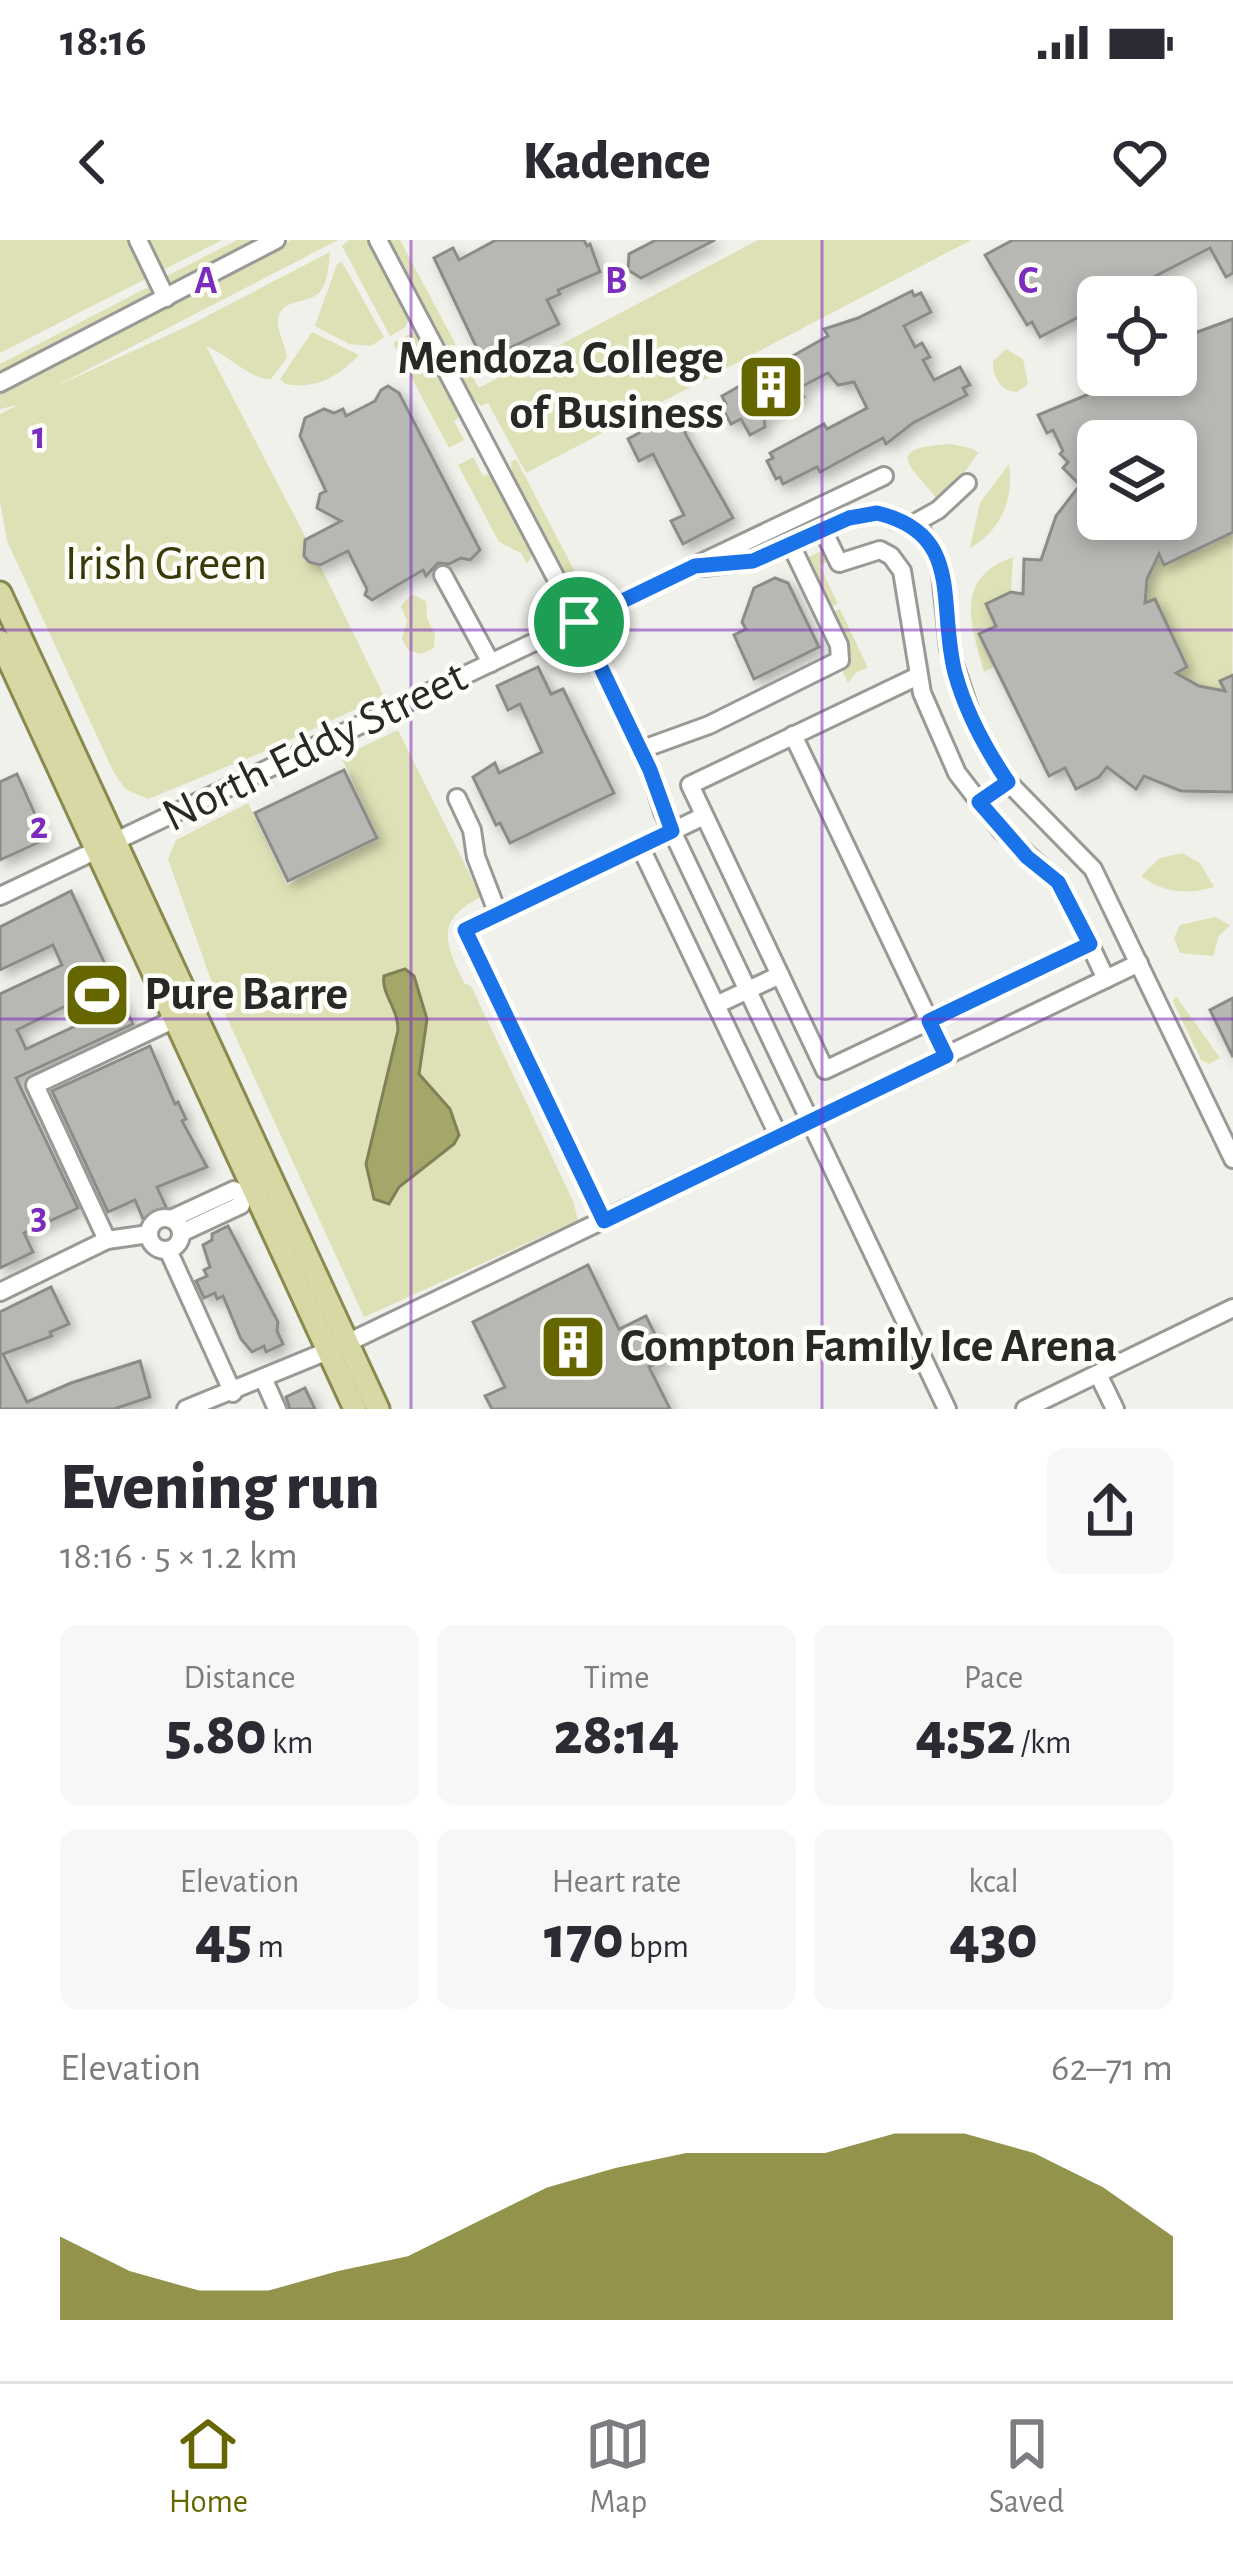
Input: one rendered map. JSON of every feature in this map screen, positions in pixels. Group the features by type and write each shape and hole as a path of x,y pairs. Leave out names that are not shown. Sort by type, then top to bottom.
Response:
{"main road":[{"path":"0,593 248,1193 378,1409"},
{"path":"0,641 106,846 337,1347 355,1409"}],"street":[{"path":"138,240 166,298"},
{"path":"0,383 276,240"},
{"path":"378,240 579,622 642,754 672,831 947,1409"},
{"name":"North Eddy Street","path":"0,896 884,476"},
{"path":"913,524 938,510 967,483"},
{"path":"695,566 753,561 849,518 877,513 913,524 940,564 950,649 965,704 1008,782 1093,868 1233,1159"},
{"path":"823,530 839,562 880,550 900,566 918,676 934,728 957,773 979,802 1027,857 1058,882 1106,979"},
{"path":"642,754 663,739 674,739 840,660 839,645 791,545"},
{"path":"443,575 491,663"},
{"path":"918,676 690,785 825,1070 1090,944"},
{"path":"793,735 946,1056"},
{"path":"979,802 1008,782"},
{"path":"457,798 498,914"},
{"path":"604,1221 465,930 704,816"},
{"path":"640,846 779,1137"},
{"path":"185,1409 337,1347 1139,963"},
{"path":"716,1005 780,975"},
{"path":"107,1240 35,1085 175,1019"},
{"path":"233,1393 168,1250 154,1246 149,1234 154,1222 176,1226 234,1190 248,1193"},
{"path":"168,1250 179,1242 176,1226"},
{"path":"0,1292 107,1240 149,1234"},
{"path":"1025,1409 1233,1308"},
{"path":"1098,1374 1115,1409"},
{"path":"264,1379 278,1409"}],"green space":[{"path":"0,240 222,240 0,353"},
{"path":"237,240 256,240 172,283 165,277"},
{"name":"Irish Green","path":"291,240 338,240 52,388 188,326 330,252 322,289 280,313 278,325 287,358 271,379 256,376 206,346 306,538 304,555 320,565 384,696 148,799 125,789 114,773 7,541 0,502 0,414 18,405 0,409 0,392"},
{"path":"349,240 370,240 411,317 390,336 342,246"},
{"path":"388,240 400,240 456,345 443,346"},
{"path":"758,240 971,240 526,473 488,403 481,406 465,388 459,367 465,364 479,388"},
{"path":"342,262 384,337 371,346 349,344 315,326 337,264"},
{"path":"154,284 151,295 0,370 0,364"},
{"path":"312,332 359,355 326,380 285,384 280,379"},
{"path":"420,332 457,403 454,421 464,440 449,448 393,343"},
{"path":"1006,349 1023,359 1028,384 1017,392 1002,386 994,372 993,361"},
{"path":"1233,403 1232,792 1181,791 1145,776 1136,789 1107,767 1026,616 1024,559 1041,560 1049,533 1077,490 1077,540 1197,540 1197,427"},
{"path":"951,444 978,453 938,500 912,468 909,455 929,446"},
{"path":"473,457 483,476 488,474 498,483 534,553 527,564 521,553 499,542 458,465"},
{"path":"516,459 585,591 576,597 512,477 511,462"},
{"path":"1009,464 1003,513 970,548 980,503"},
{"path":"823,550 828,561 820,566 838,604 827,609 807,565 809,557"},
{"path":"1013,557 1011,592 986,604 996,626 980,634 996,666 984,672 972,622 974,591 994,566"},
{"path":"412,594 426,601 435,635 434,648 421,654 408,650 402,639 407,621 401,606"},
{"path":"840,609 868,668 848,683 830,614"},
{"path":"398,730 481,897 450,924 452,956 464,983 471,986 578,1220 364,1317 216,994 168,859 176,840 248,803 287,885 379,839 341,757"},
{"path":"1182,853 1200,863 1214,887 1176,891 1141,876 1160,858"},
{"path":"1215,917 1230,925 1219,936 1213,956 1180,953 1174,938 1180,925"},
{"path":"1176,996 1220,1058 1209,1064 1201,1060 1173,1001"}],"shaded area":[{"path":"405,969 414,976 427,1019 419,1074 450,1109 459,1135 399,1187 389,1204 374,1199 366,1164 398,1030 384,976"}],"building":[{"path":"496,240 584,240 600,272 558,290 560,294 547,300 559,324 483,361 434,258 453,248 459,260"},
{"path":"656,240 715,240 641,278 628,270 629,254"},
{"path":"1013,240 1233,240 1233,273 1226,277 1210,248 1156,276 1077,276 1077,318 1040,337 1032,322 1027,325 985,255"},
{"name":"Mendoza College of Business","path":"912,291 914,296 921,293 931,312 904,326 915,347 922,343 930,357 923,360 934,380 960,367 970,385 963,388 967,395 913,423 886,444 883,438 820,472 817,467 783,484 767,461 773,458 770,453 867,408 854,382 838,385 828,373 799,388 804,397 764,418 765,427 750,435 741,419 731,424 721,406 726,404 722,396 828,336 824,329"},
{"path":"1233,319 1233,532 1164,565 1159,554 1147,579 1145,603 1155,599 1187,667 1176,673 1199,686 1225,691 1220,681 1233,675 1233,792 1181,791 1144,776 1136,789 1107,767 1076,789 1065,768 1049,776 979,634 996,626 986,604 1011,592 1023,594 1024,559 1041,560 1056,516 1077,489 1077,540 1197,540 1197,420 1077,420 1077,482 1063,468 1068,462 1060,454 1063,451 1053,430 1047,433 1038,415 1084,396 1197,396 1197,332"},
{"path":"388,386 399,393 480,550 470,560 438,563 426,576 423,570 372,600 365,595 367,589 348,551 320,565 304,556 305,540 341,521 317,508 320,494 326,491 300,436 305,418 324,409 334,413 343,409 346,416 375,401"},
{"path":"678,412 733,518 683,544 671,521 684,515 653,454 639,461 628,439"},
{"path":"775,578 788,583 819,647 754,679 734,635 746,629 742,622 754,588"},
{"path":"538,667 551,694 563,689 614,793 510,843 473,777 495,763 499,773 542,752 520,704 508,710 497,686"},
{"path":"344,770 377,838 288,881 255,813"},
{"path":"17,774 46,839 0,860 0,782"},
{"path":"71,891 133,1024 16,1078 78,1208 24,1233 33,1252 0,1268 0,994 62,965 53,945 0,970 0,927","holes":["78,1000 88,1020 26,1049 17,1030"]},
{"path":"1233,998 1233,1057 1210,1010"},
{"path":"150,1046 207,1167 157,1187 166,1207 143,1219 135,1200 108,1212 52,1091"},
{"path":"228,1226 278,1322 283,1344 266,1352 264,1346 252,1352 241,1339 223,1296 217,1299 215,1293 204,1298 196,1281 207,1276 204,1270 210,1267 203,1245"},
{"name":"Compton Family Ice Arena","path":"588,1265 619,1329 646,1316 667,1359 649,1367 670,1409 492,1409 485,1396 505,1387 473,1322"},
{"path":"51,1287 69,1324 50,1332 52,1336 3,1354 27,1402 140,1361 150,1397 114,1409 0,1409 0,1312"},
{"path":"305,1388 315,1409 290,1409 286,1397"}],"place":[{"name":"Mendoza College of Business","path":"771,387"},
{"name":"Pure Barre","path":"97,995"},
{"name":"Compton Family Ice Arena","path":"573,1347"}],"route":[{"path":"877,513 913,524 940,564 950,649 965,704 1008,782 979,802 1027,857 1058,882 1090,944 929,1021 946,1056 604,1221 465,930 672,831 650,770 579,622 695,566 753,561 849,518 877,513"}]}
